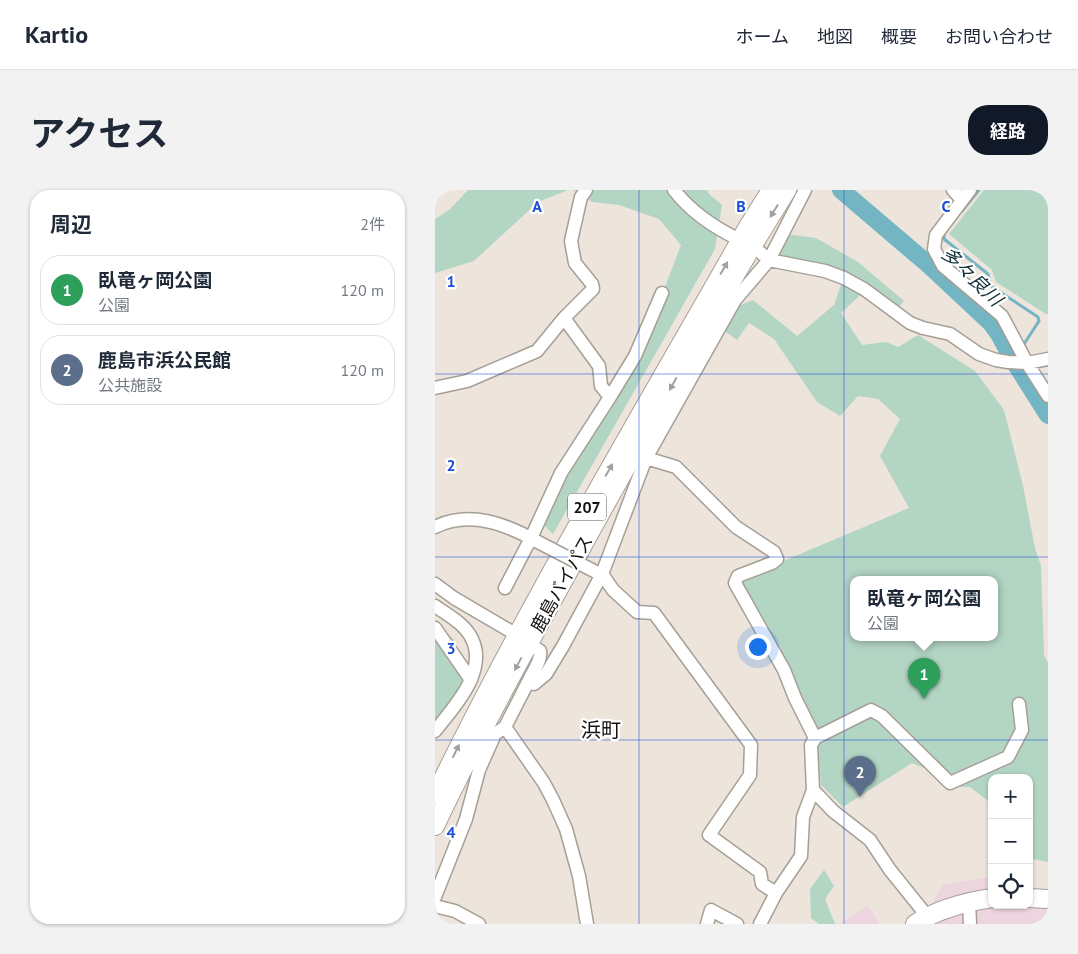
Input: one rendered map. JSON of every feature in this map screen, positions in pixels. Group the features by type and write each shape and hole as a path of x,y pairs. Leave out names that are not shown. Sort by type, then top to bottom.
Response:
{"highway":[{"name":"鹿島バイパス","path":"435,826 482,731 572,534 746,244 771,190"},
{"name":"鹿島バイパス","path":"755,228 787,190"},
{"name":"鹿島バイパス","path":"435,795 468,728 523,639"},
{"path":"1033,898 1048,900"},
{"path":"921,920 957,904 988,899"}],"street":[{"path":"435,388 467,381 537,351 564,318 593,289 593,284 575,263 571,241 581,197 586,190"},
{"path":"673,190 691,209 725,233 760,252 769,260 825,271 844,278 865,289 911,323 923,328 950,334 979,354 1008,362 1023,355 1048,360"},
{"path":"528,682 534,684 547,674 598,572 645,458 735,300 769,260 805,190"},
{"path":"953,190 966,195 936,235 933,249 943,266 1002,316 1048,396"},
{"path":"505,588 535,540 561,473 635,356 662,293"},
{"path":"564,318 599,366 601,386 610,398"},
{"path":"645,458 676,467 736,527 774,552 777,559 772,563 738,576 735,583 784,670 795,698 815,738"},
{"path":"435,527 453,521 470,519 500,524 598,572 613,590 637,612 654,613 751,746 749,775 709,835 760,872 762,884 776,893"},
{"path":"435,584 454,598 523,639 541,654 505,727 495,734 479,770 466,819 435,896"},
{"path":"435,606 452,617 466,630 473,639 476,653 471,680 462,697 435,731"},
{"path":"435,628 471,680"},
{"path":"760,924 776,893 801,856 803,817 813,790 811,745 815,738 871,710 882,716 950,783 1008,757 1023,730 1019,704"},
{"path":"505,727 543,782 566,829 579,876 587,924"},
{"path":"813,790 833,811 870,840 921,920"},
{"path":"969,902 970,924"},
{"path":"435,906 455,911 479,924"},
{"path":"707,924 711,910 737,924"}],"shaded area":[{"path":"988,877 988,892 930,907 943,885"},
{"path":"868,905 880,924 840,924"},
{"path":"988,906 988,909 1033,909 1033,906 1048,906 1048,924 927,924 974,908"}],"green space":[{"path":"468,190 568,190 538,202 474,261 435,273 435,219 449,210"},
{"path":"573,190 707,190 722,205 715,249 553,534 542,523 557,470 648,331 681,245 659,219 619,205 592,202"},
{"path":"984,190 1048,190 1048,314 996,282 992,270 949,234"},
{"path":"778,233 816,238 858,262 904,301 897,309 868,288 841,313 862,345 886,342 898,347 918,335 975,371 1004,410 1023,486 1035,548 1041,566 1044,655 1048,663 1048,862 1033,859 1033,774 988,774 988,801 970,787 952,787 929,770 912,763 843,807 821,785 816,731 740,586 743,578 909,508 880,456 900,419 878,399 858,396 840,416 817,402 774,339 749,323 737,340 725,331 738,306 753,300 797,336 834,305 842,281 786,265 768,250"},
{"path":"435,621 454,640 467,672 451,702 435,723"},
{"path":"824,870 834,886 825,899 835,924 819,924 811,918 810,889"}],"waterway":[{"name":"多々良川","path":"841,190 929,265 991,323 1048,415"},
{"path":"962,211 979,190"},
{"path":"944,233 944,239 988,274 991,286 1038,317 1039,321 1022,347"}],"place":[{"name":"臥竜ヶ岡公園","path":"924,699"},
{"name":"鹿島市浜公民館","path":"860,797"}],"district":[{"name":"浜町","path":"601,730"}]}
